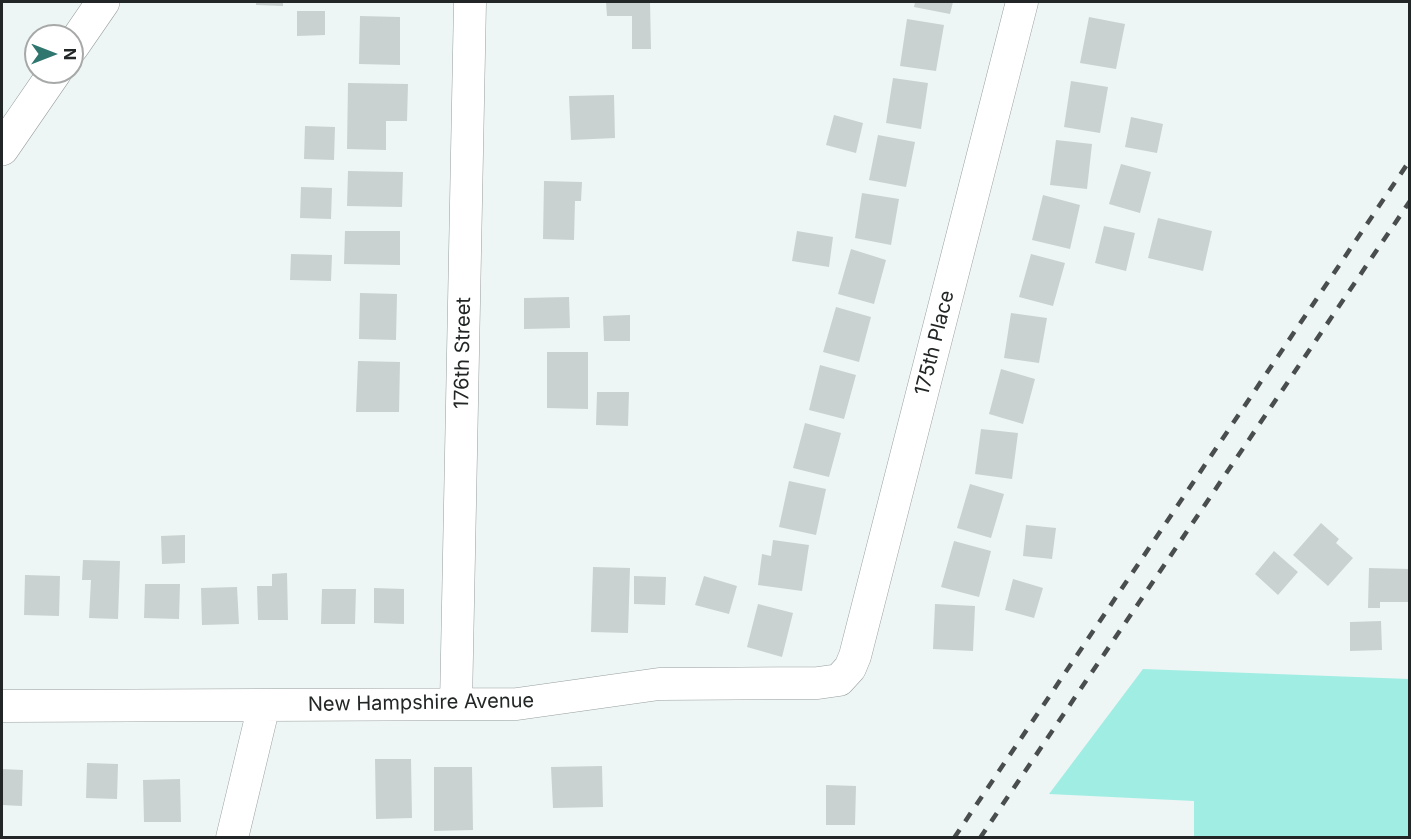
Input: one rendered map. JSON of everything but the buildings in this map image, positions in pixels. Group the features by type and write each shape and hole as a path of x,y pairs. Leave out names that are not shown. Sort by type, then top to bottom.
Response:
{"street":[{"path":"84,30 104,2"},
{"name":"176th Street","path":"456,704 470,2"},
{"name":"175th Place","path":"839,680 850,668 855,656 1022,2"},
{"path":"2,149 47,84"},
{"name":"New Hampshire Avenue","path":"2,706 517,704 659,684 818,683 839,680"},
{"path":"232,837 264,705"}],"shaded area":[{"path":"1143,669 1409,679 1409,837 1194,837 1194,801 1049,794"}],"railway":[{"path":"954,838 1410,160"},
{"path":"980,838 1410,201"}]}
